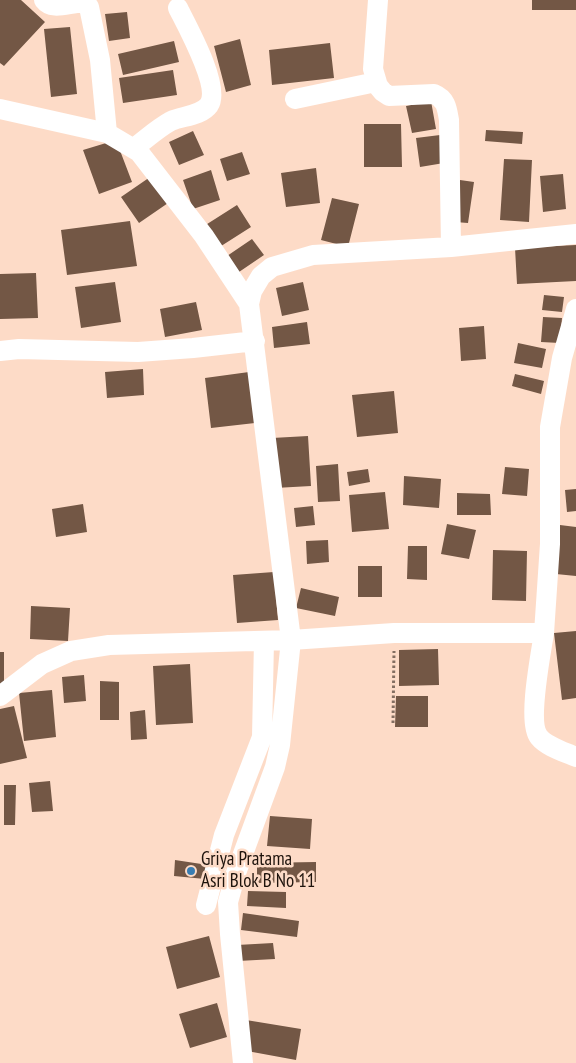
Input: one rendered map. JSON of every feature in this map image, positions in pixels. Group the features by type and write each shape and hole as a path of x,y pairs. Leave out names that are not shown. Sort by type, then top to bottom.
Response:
{"street":[{"path":"44,0 53,7 74,2 86,3 88,7 100,60 106,133"},
{"path":"378,0 374,70 376,82 383,92 389,96 434,94 440,96 445,102 449,120 451,247"},
{"path":"134,148 172,121 204,109 209,104 211,92 202,56 178,8"},
{"path":"294,99 376,82"},
{"path":"0,109 106,133 134,148 144,156 204,236 250,304"},
{"path":"243,1063 232,963 228,902 236,873 275,767 280,745 291,640 250,304 252,291 262,276 272,267 313,255 451,247 576,234"},
{"path":"576,309 562,358 550,428 550,544 544,633 534,709 534,725 538,736 550,745 576,757"},
{"path":"0,351 19,349 138,352 255,341"},
{"path":"0,696 42,664 72,651 109,645 291,640 394,633 544,633"},
{"path":"206,905 224,834 262,737 264,641"}],"path":[{"path":"393,723 394,633"}],"building":[{"path":"0,0 21,0 45,22 4,66 0,63"},
{"path":"532,0 576,0 576,10 532,10"},
{"path":"127,12 130,38 109,41 105,14"},
{"path":"70,27 77,94 51,97 44,29"},
{"path":"240,39 251,85 226,92 214,46"},
{"path":"174,41 179,62 123,75 118,54"},
{"path":"330,43 334,78 272,85 269,50"},
{"path":"173,70 177,95 123,103 119,78"},
{"path":"431,101 436,129 412,133 406,106"},
{"path":"364,124 401,124 402,167 364,167"},
{"path":"486,130 523,132 522,144 485,141"},
{"path":"193,131 204,155 179,165 169,142"},
{"path":"440,135 444,163 420,167 416,138"},
{"path":"116,140 132,182 99,194 83,150"},
{"path":"242,152 250,174 227,181 220,159"},
{"path":"504,159 532,160 529,222 500,220"},
{"path":"316,168 320,203 286,207 281,173"},
{"path":"211,170 220,200 193,209 183,180"},
{"path":"563,174 566,209 543,212 540,176"},
{"path":"153,175 171,201 139,223 121,197"},
{"path":"460,180 474,182 468,223 455,222"},
{"path":"332,198 359,204 348,247 321,240"},
{"path":"237,205 251,227 218,248 204,226"},
{"path":"130,221 137,266 67,275 61,230"},
{"path":"252,239 264,255 239,272 227,256"},
{"path":"576,245 576,281 517,284 515,248"},
{"path":"36,273 38,318 0,319 0,274"},
{"path":"115,282 121,322 81,328 75,287"},
{"path":"303,282 309,310 282,316 276,288"},
{"path":"544,295 564,297 562,312 542,310"},
{"path":"196,302 202,330 165,337 160,309"},
{"path":"543,317 562,318 560,343 541,342"},
{"path":"307,322 310,344 274,348 272,327"},
{"path":"484,326 486,359 461,361 459,328"},
{"path":"518,343 546,349 542,368 514,363"},
{"path":"143,369 144,395 107,398 105,372"},
{"path":"249,372 255,423 211,428 205,378"},
{"path":"515,374 544,381 541,394 512,386"},
{"path":"394,391 398,433 357,437 352,395"},
{"path":"308,436 311,486 275,488 272,438"},
{"path":"338,464 340,501 318,502 316,466"},
{"path":"505,467 529,469 527,496 502,494"},
{"path":"368,469 370,482 349,486 347,472"},
{"path":"404,476 441,479 439,508 403,505"},
{"path":"576,489 576,511 567,512 565,490"},
{"path":"385,492 389,529 352,532 349,495"},
{"path":"457,493 490,494 491,515 457,515"},
{"path":"83,504 87,532 56,537 52,509"},
{"path":"313,506 315,525 296,527 294,508"},
{"path":"447,524 476,530 469,559 441,554"},
{"path":"560,525 576,527 576,576 556,574"},
{"path":"328,540 329,562 307,564 306,541"},
{"path":"408,546 427,546 427,580 407,579"},
{"path":"493,550 527,551 526,601 492,600"},
{"path":"358,566 382,566 382,597 358,597"},
{"path":"274,572 278,620 237,623 233,575"},
{"path":"301,588 339,597 335,616 296,608"},
{"path":"31,606 70,608 68,641 30,639"},
{"path":"576,631 576,698 562,700 554,633"},
{"path":"438,649 439,685 399,686 399,650"},
{"path":"0,652 4,652 4,689 0,689"},
{"path":"190,664 193,723 156,725 153,666"},
{"path":"84,675 86,701 64,703 62,677"},
{"path":"100,681 119,682 119,720 100,720"},
{"path":"52,690 56,737 24,741 19,693"},
{"path":"396,696 428,696 428,727 395,727"},
{"path":"14,706 27,758 0,764 0,709"},
{"path":"145,710 147,739 131,740 130,712"},
{"path":"50,781 53,811 32,812 29,783"},
{"path":"4,785 16,785 15,825 4,825"},
{"path":"270,816 312,819 310,849 267,846"},
{"name":"Griya Pratama Asri Blok B No 11","path":"175,860 208,865 205,879 174,876"},
{"path":"316,862 316,882 257,883 257,863"},
{"path":"248,891 286,892 286,908 247,906"},
{"path":"243,913 299,921 297,937 241,930"},
{"path":"209,936 220,977 177,989 166,947"},
{"path":"273,943 275,959 238,961 237,945"},
{"path":"217,1003 227,1037 190,1048 179,1014"},
{"path":"246,1020 301,1029 296,1060 247,1051"}],"place":[{"name":"Griya Pratama Asri Blok B No 11","path":"191,871"}]}
